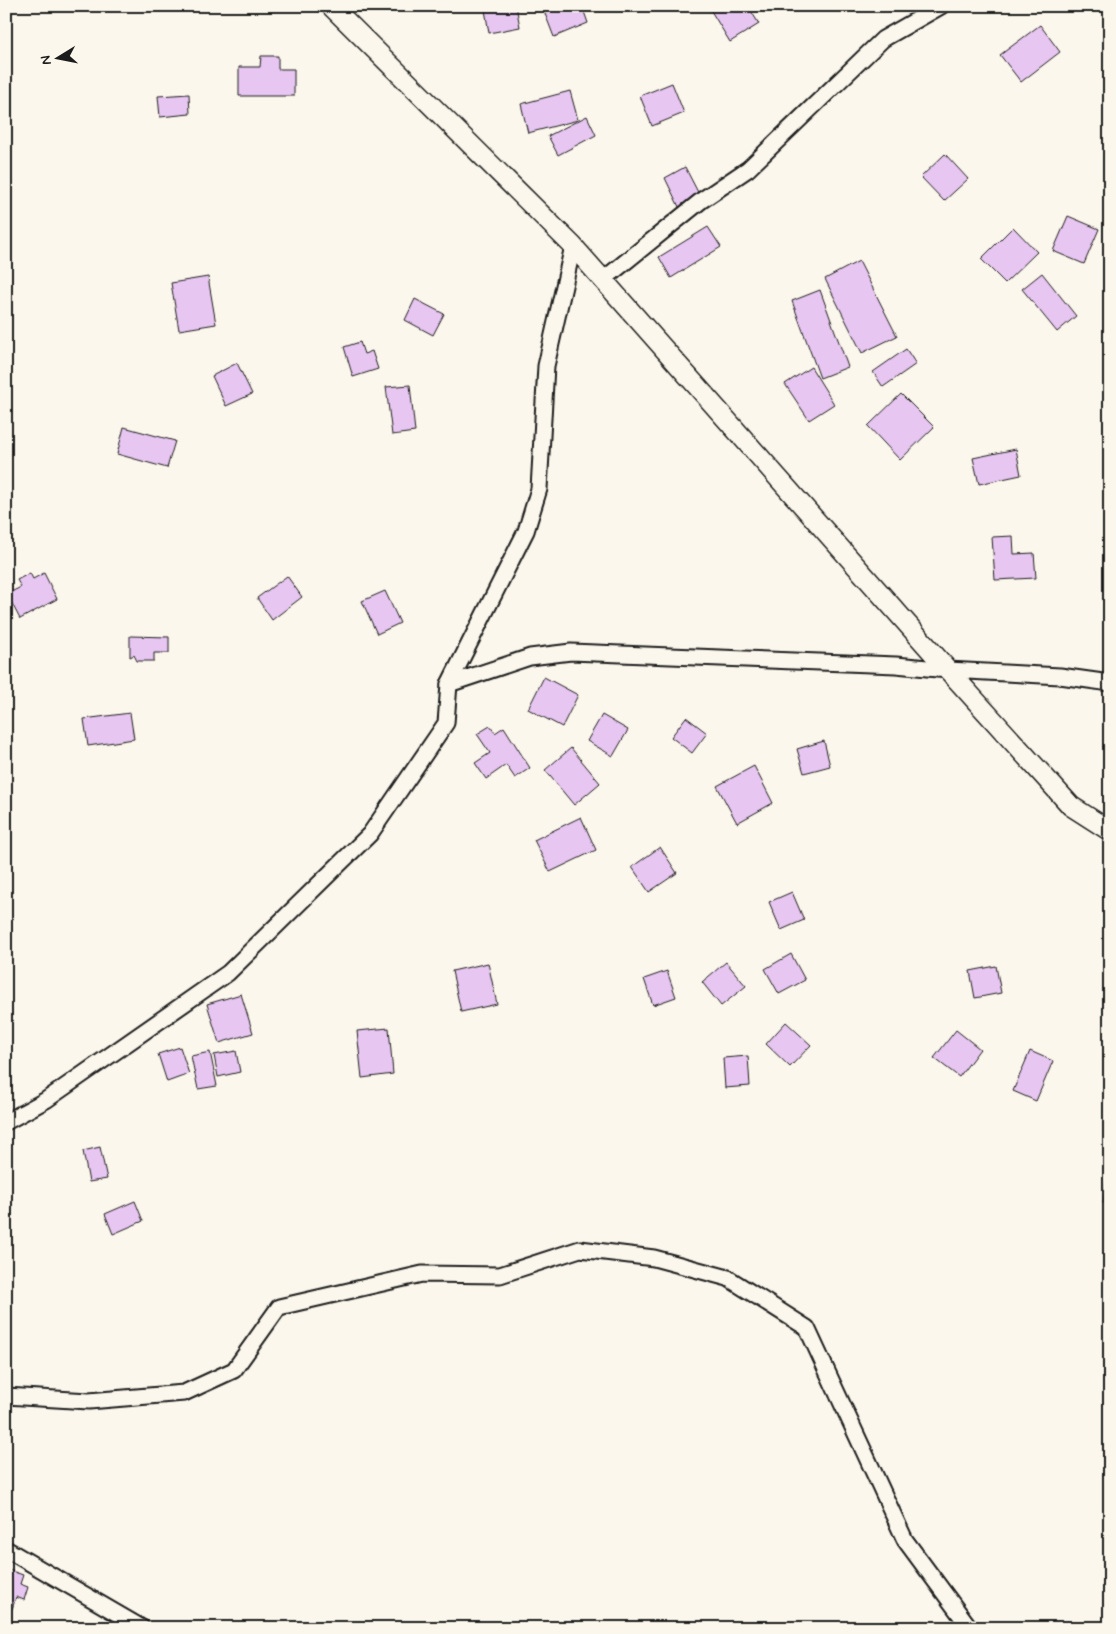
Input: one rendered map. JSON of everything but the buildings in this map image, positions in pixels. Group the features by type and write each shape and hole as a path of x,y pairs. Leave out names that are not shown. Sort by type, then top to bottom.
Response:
{"main road":[{"path":"330,6 573,246 948,670 1071,806 1110,830"}],"street":[{"path":"603,280 702,200 748,169 883,39 941,6"},
{"path":"6,1122 46,1100 228,973 370,834 446,723 449,684 526,531 539,489 546,366 573,246"},
{"path":"449,684 530,657 571,652 896,665 948,670 1060,676 1110,683"},
{"path":"6,1396 89,1401 184,1393 234,1370 279,1307 422,1274 500,1275 580,1249 654,1258 728,1278 807,1328 905,1540 970,1628"},
{"path":"6,1549 142,1628"}]}
